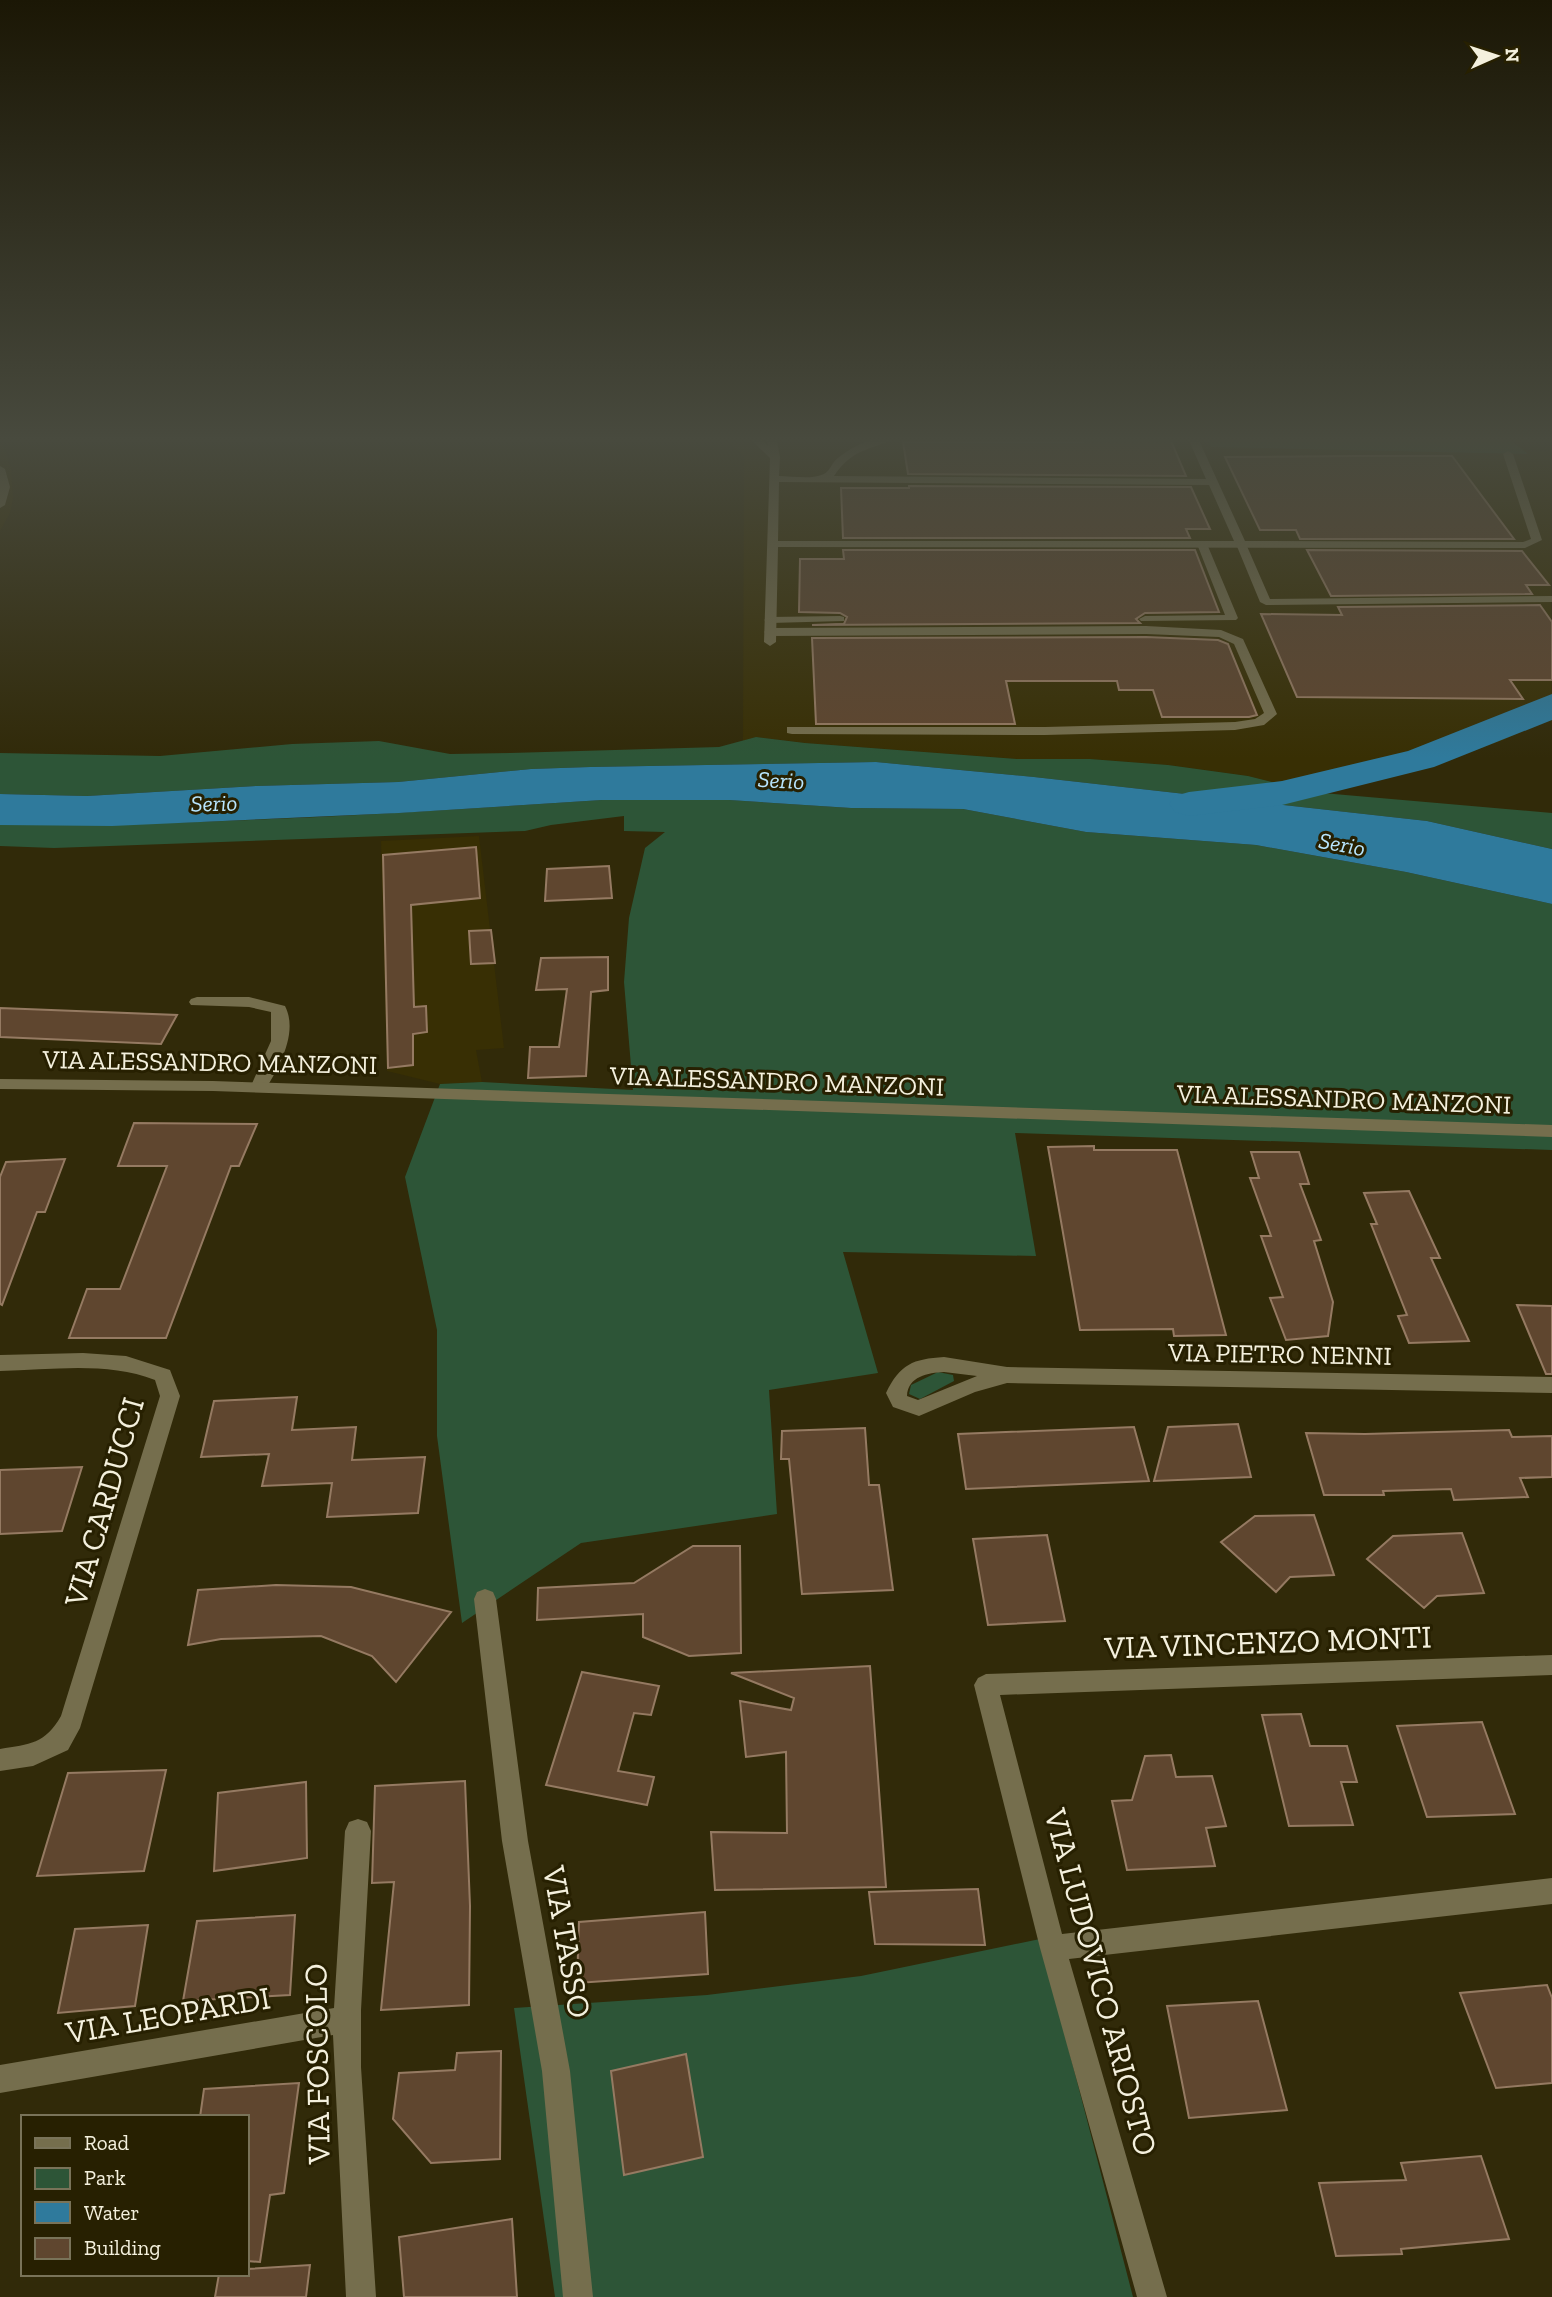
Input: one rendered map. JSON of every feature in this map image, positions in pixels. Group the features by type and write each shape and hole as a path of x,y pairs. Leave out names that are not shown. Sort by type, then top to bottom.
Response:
{"street":[{"path":"770,631 773,544 1529,543"},
{"path":"770,631 1231,618 1202,544"},
{"path":"1241,544 1266,602 1552,599"},
{"path":"770,631 1146,630 1221,634 1239,642 1271,714 1259,722 1222,726 1045,731 792,730"},
{"path":"197,1002 244,1001 279,1009 283,1029 274,1057 258,1088"},
{"name":"VIA ALESSANDRO MANZONI","path":"0,1084 258,1088 1552,1131"},
{"name":"VIA CARDUCCI","path":"0,1363 103,1363 145,1366 163,1375 170,1396 72,1720 60,1742 33,1755 0,1760"},
{"name":"VIA PIETRO NENNI","path":"1007,1375 1552,1385"},
{"name":"VIA TASSO","path":"485,1599 515,1841 556,2071 578,2297"},
{"name":"VIA VINCENZO MONTI","path":"986,1685 1552,1665"},
{"name":"VIA LUDOVICO ARIOSTO","path":"986,1685 1053,1948 1152,2297"},
{"name":"VIA FOSCOLO","path":"358,1831 347,2019 347,2067 361,2297"},
{"path":"1053,1948 1552,1891"},
{"name":"VIA LEOPARDI","path":"0,2079 347,2019"}],"shaded area":[{"path":"744,543 1551,543 1552,716 1504,740 1410,773 1311,792 1248,776 1168,765 1090,759 1017,759 756,737 743,741"},
{"path":"479,836 504,1048 476,1050 482,1082 440,1084 387,1071 381,841"}],"green space":[{"path":"756,737 1017,759 1090,759 1168,765 1248,776 1311,792 1552,813 1552,849 1427,821 876,762 531,769 398,782 256,786 87,796 0,794 0,753 160,756 292,744 379,741 450,754 510,753 719,747"},
{"path":"602,800 729,800 851,808 963,809 1086,832 1256,845 1406,872 1552,904 1552,1150 1015,1133 1036,1256 843,1252 878,1373 769,1390 777,1514 581,1543 462,1623 437,1436 437,1330 405,1177 440,1084 482,1082 633,1090 624,982 629,918 645,848 665,832 624,831 624,816 525,831 54,848 0,846 0,825 226,821"},
{"path":"938,1372 953,1375 954,1381 920,1399 909,1394 911,1385"},
{"path":"1040,1939 1133,2297 555,2297 514,2008 707,1995 861,1976"}],"water":[{"name":"Serio","path":"876,762 1427,821 1552,849 1552,904 1406,872 1256,845 1086,832 963,809 851,808 729,800 602,800 399,813 112,826 0,825 0,794 87,796 256,786 398,782 531,769"}],"building":[{"path":"843,550 1195,550 1219,612 1145,613 1136,619 1140,623 812,625 844,624 847,617 840,613 799,612 800,559 844,559"},
{"path":"1307,550 1522,551 1549,585 1526,585 1532,594 1331,596"},
{"path":"1540,605 1552,622 1552,680 1510,680 1523,699 1297,697 1261,614 1342,615 1338,607"},
{"path":"1146,637 1218,640 1228,644 1257,715 1162,717 1153,690 1119,690 1117,681 1006,681 1015,724 816,724 812,638"},
{"path":"476,847 480,898 411,905 414,1007 426,1006 427,1032 413,1034 413,1065 388,1068 383,855"},
{"path":"609,866 612,898 545,901 547,869"},
{"path":"491,930 495,963 471,964 469,931"},
{"path":"608,957 608,990 591,992 586,1076 528,1078 530,1047 559,1047 567,989 536,990 541,958"},
{"path":"0,1008 177,1015 161,1044 0,1037"},
{"path":"134,1123 257,1124 239,1166 231,1166 166,1338 69,1338 87,1289 120,1289 167,1166 118,1166"},
{"path":"1094,1146 1094,1150 1177,1150 1226,1335 1174,1336 1173,1329 1080,1330 1048,1147"},
{"path":"1251,1152 1299,1152 1309,1184 1300,1184 1321,1240 1314,1241 1333,1302 1328,1336 1286,1340 1270,1298 1283,1297 1261,1236 1271,1236 1250,1178 1259,1178"},
{"path":"65,1159 45,1212 37,1212 2,1305 0,1177 6,1162"},
{"path":"1409,1191 1440,1258 1431,1258 1469,1341 1409,1343 1398,1316 1407,1315 1371,1224 1377,1224 1364,1193"},
{"path":"1517,1305 1552,1306 1552,1374 1546,1374"},
{"path":"297,1397 292,1430 356,1427 352,1460 425,1457 418,1513 327,1517 332,1483 262,1486 269,1454 201,1457 214,1401"},
{"path":"1238,1424 1251,1477 1154,1481 1168,1427"},
{"path":"1134,1427 1149,1481 966,1489 958,1434"},
{"path":"865,1428 869,1485 879,1485 893,1590 802,1594 789,1459 781,1459 782,1431"},
{"path":"1509,1430 1512,1437 1552,1436 1552,1477 1520,1478 1528,1497 1454,1500 1451,1489 1383,1491 1384,1495 1324,1495 1306,1433 1365,1434"},
{"path":"82,1467 62,1531 0,1534 0,1470"},
{"path":"1314,1515 1334,1575 1290,1577 1276,1592 1221,1542 1255,1516"},
{"path":"1462,1533 1484,1593 1437,1596 1424,1608 1367,1559 1393,1536"},
{"path":"1047,1535 1065,1621 988,1625 973,1539"},
{"path":"693,1546 740,1546 741,1653 689,1656 643,1637 643,1614 537,1620 538,1588 634,1583"},
{"path":"276,1585 351,1587 451,1612 396,1682 372,1656 321,1636 221,1639 188,1645 198,1590"},
{"path":"870,1666 886,1887 715,1890 711,1832 787,1833 786,1752 746,1757 740,1701 791,1710 794,1698 731,1673"},
{"path":"582,1672 659,1686 651,1715 634,1713 618,1771 654,1777 647,1805 546,1785"},
{"path":"1301,1714 1310,1746 1347,1746 1357,1782 1341,1782 1353,1825 1289,1826 1262,1715"},
{"path":"1482,1722 1515,1814 1427,1817 1397,1726"},
{"path":"1171,1755 1176,1777 1212,1776 1226,1826 1206,1828 1215,1866 1127,1870 1112,1801 1132,1800 1145,1756"},
{"path":"166,1770 144,1871 37,1876 68,1773"},
{"path":"465,1781 470,1906 469,2005 381,2010 394,1882 372,1883 375,1786"},
{"path":"306,1782 307,1858 214,1871 218,1793"},
{"path":"978,1889 985,1945 875,1944 869,1892"},
{"path":"705,1912 708,1974 577,1983 579,1922"},
{"path":"295,1915 290,1995 183,2001 197,1921"},
{"path":"148,1925 135,2006 58,2013 75,1929"},
{"path":"1547,1985 1552,1998 1552,2083 1496,2088 1460,1993"},
{"path":"1258,2001 1287,2110 1189,2118 1167,2006"},
{"path":"501,2051 500,2159 431,2163 393,2119 399,2073 455,2070 457,2053"},
{"path":"686,2054 703,2157 624,2175 611,2071"},
{"path":"299,2083 284,2193 270,2195 260,2262 248,2261 248,2115 200,2115 204,2089"},
{"path":"1481,2156 1509,2239 1401,2249 1402,2254 1336,2256 1319,2183 1406,2180 1401,2163"},
{"path":"512,2219 517,2297 404,2297 399,2237"},
{"path":"310,2265 306,2297 215,2297 219,2276 248,2276 248,2269"}],"waterway":[{"path":"1189,804 1282,793 1421,759 1552,705"}]}
